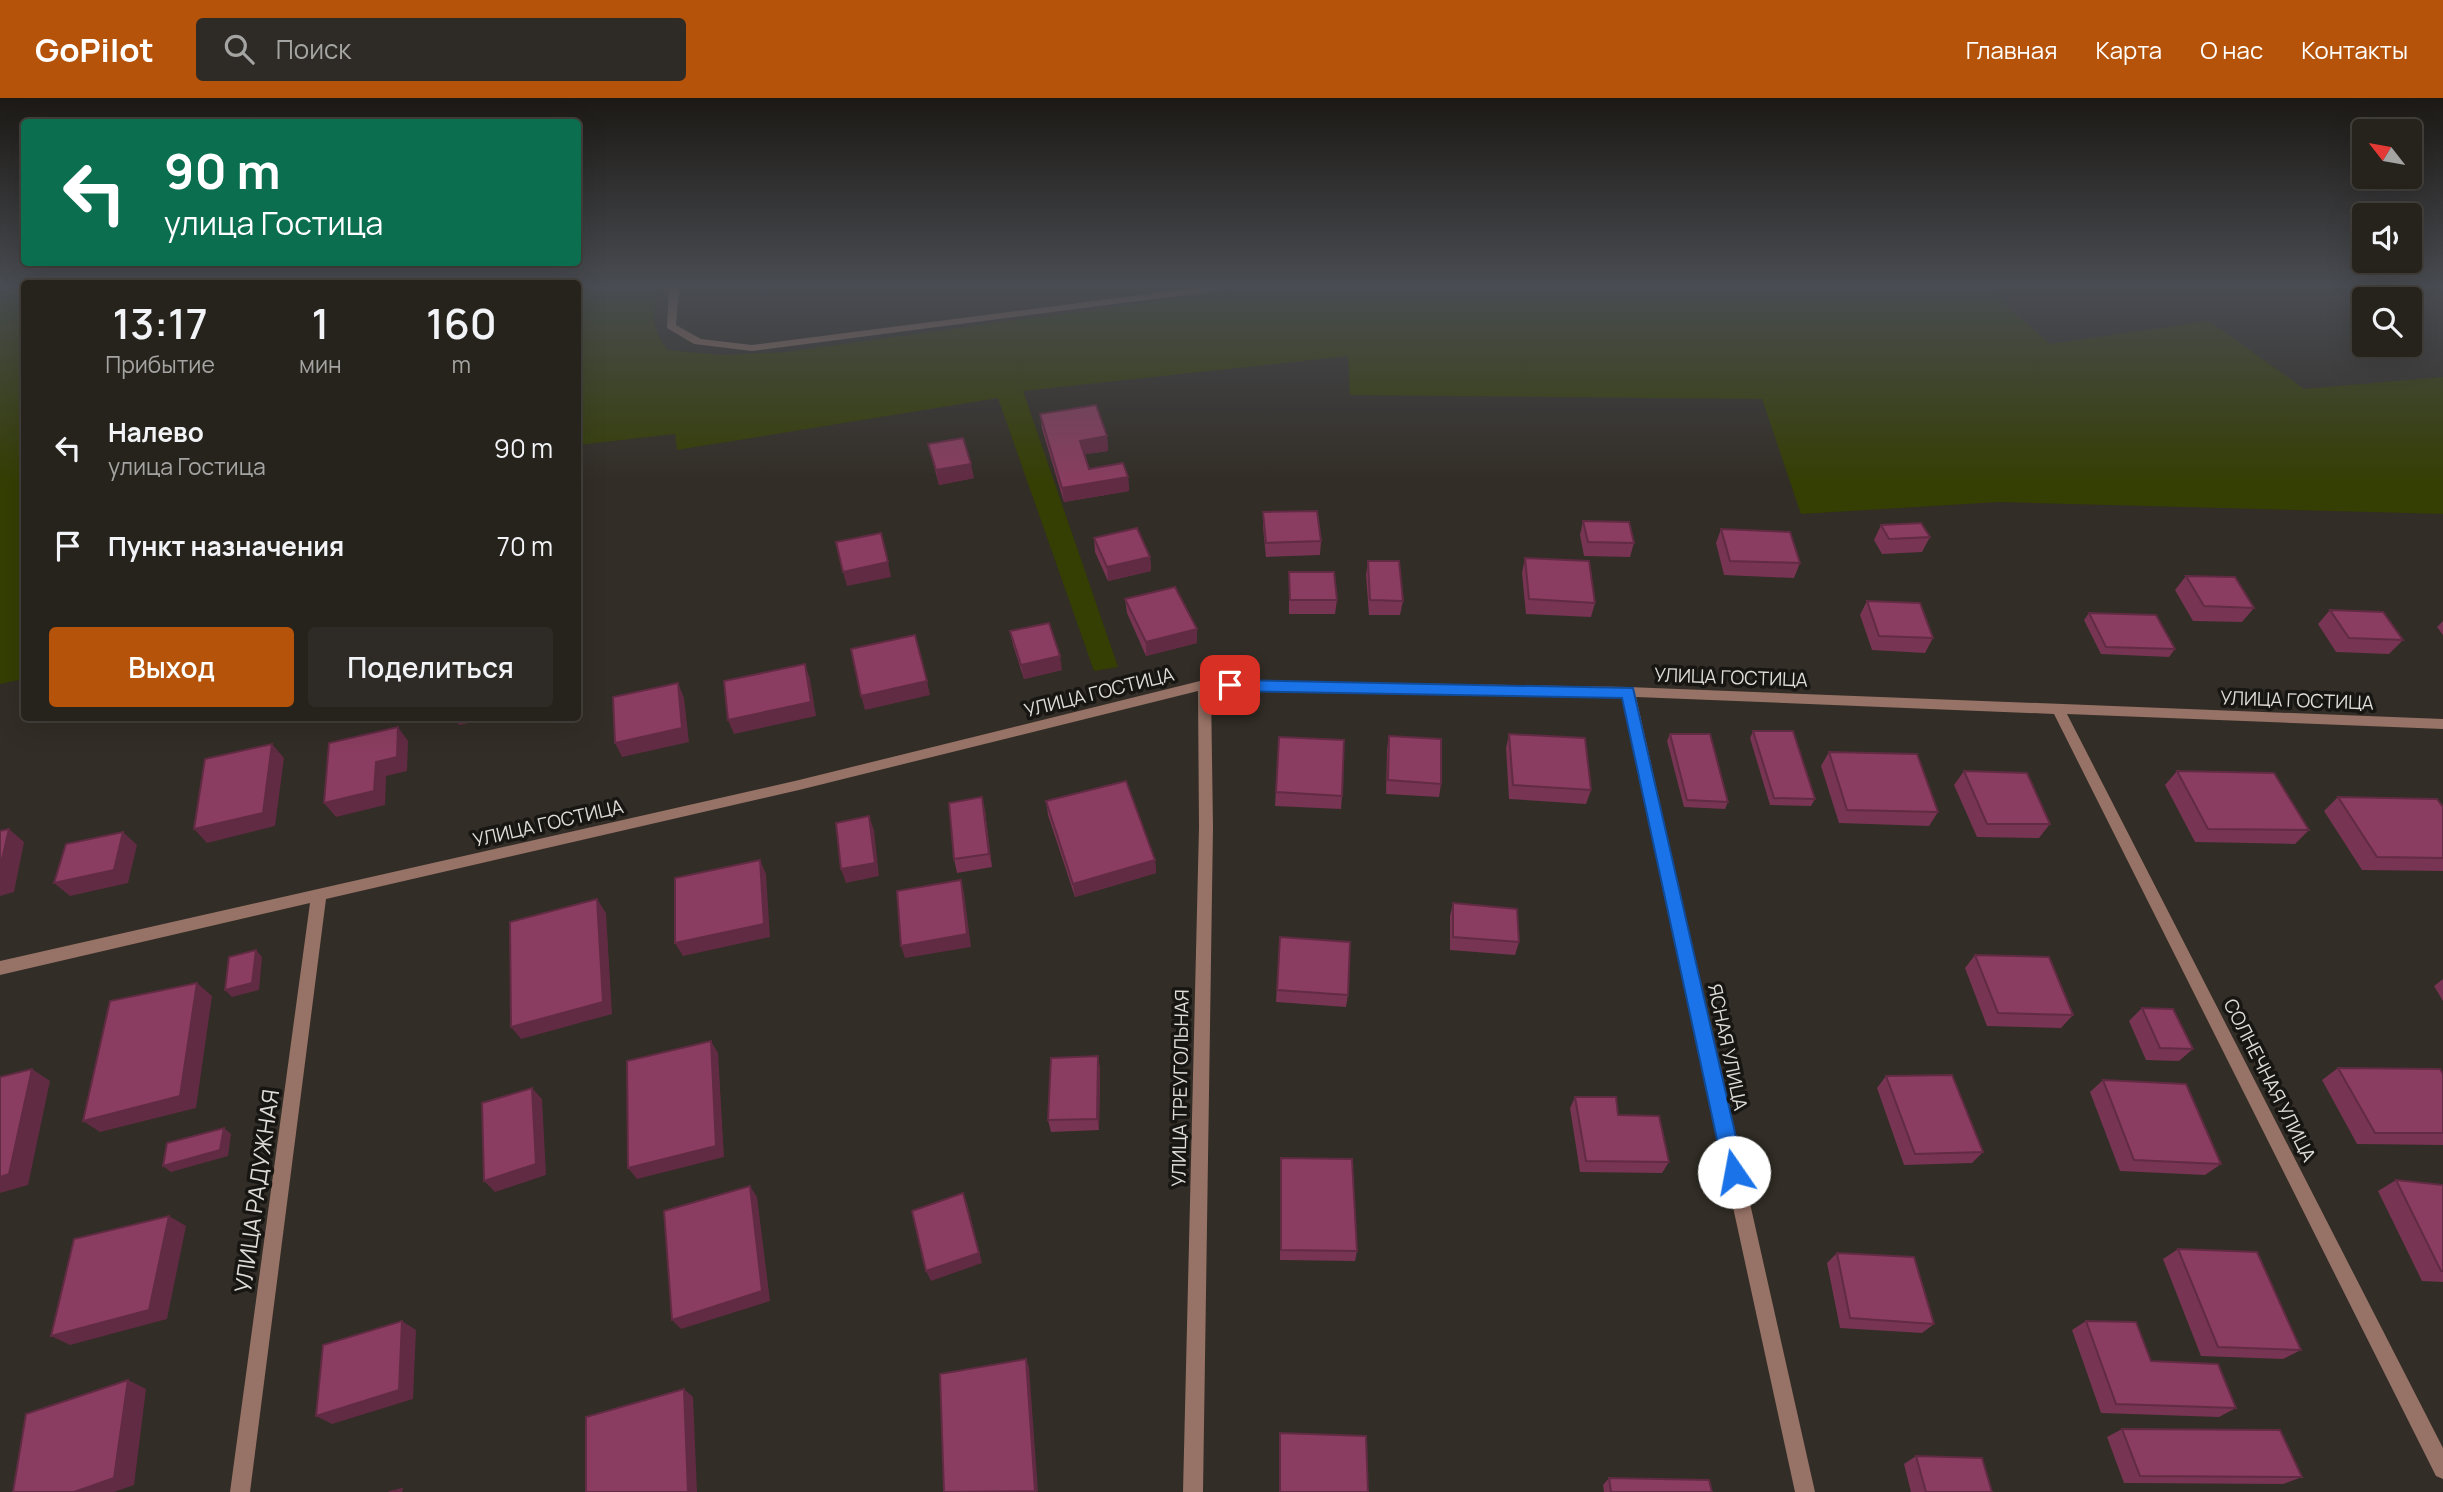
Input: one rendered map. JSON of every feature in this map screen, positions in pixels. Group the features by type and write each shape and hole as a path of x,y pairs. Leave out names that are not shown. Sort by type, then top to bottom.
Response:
{"street":[{"name":"УЛИЦА ГОСТИЦА","path":"0,968 825,779 1203,685 1628,692 2443,724"},
{"name":"УЛИЦА ТРЕУГОЛЬНАЯ","path":"1193,1492 1206,827 1203,685"},
{"name":"ЯСНАЯ УЛИЦА","path":"1628,692 1805,1492"},
{"name":"СОЛНЕЧНАЯ УЛИЦА","path":"2059,711 2443,1469"},
{"name":"УЛИЦА РАДУЖНАЯ","path":"240,1492 319,895"}],"green space":[{"path":"0,353 21,353 21,680 0,684"},
{"path":"581,353 2254,353 2304,389 2443,377 2443,514 1999,502 1801,514 1762,399 1350,395 1348,356 1023,391 1118,667 1094,671 998,398 677,450 675,434 581,445"}],"building":[{"path":"1096,405 1107,436 1080,441 1089,469 1123,463 1128,477 1062,488 1040,414"},
{"path":"963,438 971,464 936,470 928,444"},
{"path":"1317,511 1321,541 1266,543 1263,512"},
{"path":"1583,521 1629,522 1634,543 1588,542"},
{"path":"1921,523 1930,537 1889,539 1881,525"},
{"path":"1137,528 1150,557 1107,567 1094,538"},
{"path":"1721,529 1790,532 1800,563 1730,561"},
{"path":"881,533 888,562 843,572 836,542"},
{"path":"1525,558 1589,561 1595,603 1529,599"},
{"path":"1368,561 1399,561 1403,601 1370,600"},
{"path":"1289,572 1334,572 1337,600 1290,600"},
{"path":"2186,576 2235,577 2254,608 2204,606"},
{"path":"1175,587 1197,629 1146,642 1125,599"},
{"path":"1867,601 1920,603 1933,638 1879,636"},
{"path":"2330,610 2383,612 2403,640 2349,638"},
{"path":"2089,613 2156,615 2175,649 2106,647"},
{"path":"1049,623 1060,656 1021,665 1010,631"},
{"path":"915,635 927,681 861,696 851,649"},
{"path":"805,664 811,702 728,720 724,681"},
{"path":"678,683 682,728 615,743 613,697"},
{"path":"398,727 397,757 376,762 374,791 324,803 329,743"},
{"path":"1753,731 1793,731 1815,799 1774,798"},
{"path":"1509,734 1585,738 1591,790 1513,785"},
{"path":"1670,734 1710,734 1728,802 1687,800"},
{"path":"1389,736 1441,739 1441,784 1388,780"},
{"path":"1279,737 1344,740 1342,796 1276,792"},
{"path":"272,744 263,813 194,829 205,759"},
{"path":"1829,752 1917,754 1938,812 1847,810"},
{"path":"1964,771 2027,773 2050,824 1987,824"},
{"path":"2177,771 2274,773 2309,830 2208,829"},
{"path":"1126,781 1155,860 1073,884 1046,801"},
{"path":"982,797 989,854 954,859 949,803"},
{"path":"2338,797 2437,799 2443,807 2443,858 2377,857"},
{"path":"869,816 875,863 841,869 836,823"},
{"path":"9,829 0,868 0,831"},
{"path":"123,832 114,870 54,883 66,844"},
{"path":"760,860 764,924 675,943 675,878"},
{"path":"961,880 967,934 901,946 897,891"},
{"path":"597,899 603,1002 511,1027 510,922"},
{"path":"1453,903 1517,909 1519,942 1453,937"},
{"path":"1280,937 1350,942 1348,995 1277,990"},
{"path":"256,950 252,983 225,990 229,957"},
{"path":"1975,955 2049,957 2073,1015 1998,1013"},
{"path":"197,983 180,1096 83,1121 110,1001"},
{"path":"2142,1008 2173,1009 2193,1049 2160,1048"},
{"path":"711,1041 716,1146 628,1168 627,1061"},
{"path":"1098,1056 1097,1119 1048,1120 1051,1058"},
{"path":"2338,1068 2440,1069 2443,1074 2443,1133 2375,1133"},
{"path":"32,1069 9,1174 0,1177 0,1077"},
{"path":"1952,1075 1983,1152 1915,1154 1886,1076"},
{"path":"2103,1080 2186,1084 2221,1164 2134,1160"},
{"path":"532,1088 536,1164 484,1181 482,1103"},
{"path":"1575,1097 1616,1097 1618,1115 1659,1116 1669,1162 1586,1161"},
{"path":"224,1128 220,1150 163,1166 167,1143"},
{"path":"1281,1158 1352,1159 1357,1251 1281,1250"},
{"path":"2396,1180 2443,1185 2443,1271 2441,1271"},
{"path":"750,1186 762,1291 672,1320 664,1211"},
{"path":"963,1193 979,1253 926,1271 912,1211"},
{"path":"169,1216 149,1310 51,1336 74,1239"},
{"path":"2178,1249 2257,1252 2301,1350 2218,1347"},
{"path":"1837,1253 1914,1257 1934,1324 1850,1318"},
{"path":"402,1321 399,1390 316,1416 323,1345"},
{"path":"2086,1321 2136,1322 2151,1361 2218,1364 2236,1408 2116,1404"},
{"path":"1026,1359 1035,1491 944,1492 940,1374"},
{"path":"128,1380 114,1478 74,1492 13,1492 26,1414"},
{"path":"684,1389 688,1492 586,1492 586,1417"},
{"path":"2122,1429 2280,1430 2302,1477 2140,1476"},
{"path":"1280,1433 1366,1436 1368,1492 1280,1492"},
{"path":"1916,1456 1982,1458 1992,1492 1926,1492"},
{"path":"1609,1478 1709,1480 1712,1492 1611,1492"}],"route":[{"path":"1230,685 1628,692 1734,1172"}]}
